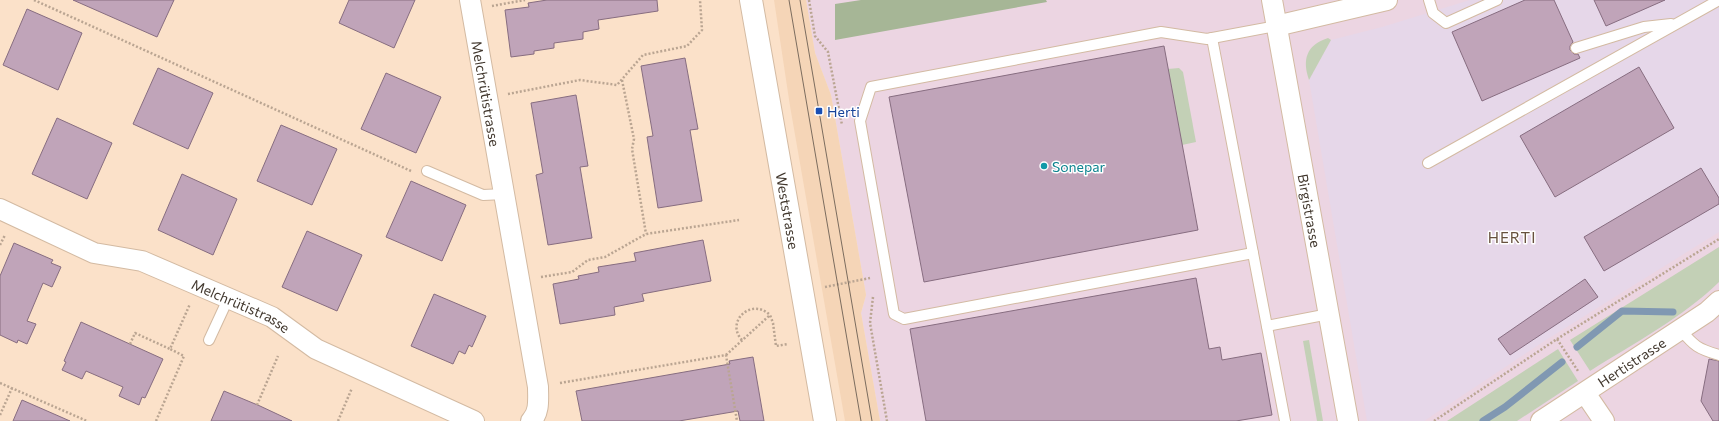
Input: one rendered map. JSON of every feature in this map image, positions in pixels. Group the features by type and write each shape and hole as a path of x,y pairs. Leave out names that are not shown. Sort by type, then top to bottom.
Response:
{"main road":[{"name":"Weststrasse","path":"751,0 825,421"}],"street":[{"name":"Melchrütistrasse","path":"470,0 538,387 538,405 535,417 531,421"},
{"name":"Birgistrasse","path":"1272,0 1348,421"},
{"path":"1276,26 1387,0"},
{"name":"Melchrütistrasse","path":"0,209 94,253 142,261 272,317 316,349 474,421"},
{"name":"Hertistrasse","path":"1549,419 1583,384 1680,329 1707,312 1719,301"},
{"path":"1583,384 1604,421"}],"lane":[{"path":"1429,0 1433,13 1446,23 1497,0"},
{"path":"1428,163 1719,0"},
{"path":"1576,48 1644,27 1677,23"},
{"path":"1253,253 904,319 894,314 860,121 871,87 1161,32 1207,39 1276,26"},
{"path":"1212,38 1285,421"},
{"path":"427,171 483,195 505,194"},
{"path":"209,340 228,299"},
{"path":"1267,326 1329,314"},
{"path":"1680,329 1690,342 1700,350 1719,355"}],"path":[{"path":"34,0 417,173 427,171"},
{"path":"492,6 525,0"},
{"path":"506,94 580,80 617,85 643,55 687,46 702,30 700,0"},
{"path":"809,0 815,36 828,52 843,130"},
{"path":"622,80 634,139 632,148 646,234"},
{"path":"541,277 572,272 588,260 605,256 646,234 739,220"},
{"path":"0,245 6,233"},
{"path":"1434,421 1557,339 1719,239"},
{"path":"869,270 871,284"},
{"path":"825,287 870,278"},
{"path":"872,291 870,323 887,421"},
{"path":"170,349 192,297"},
{"path":"742,340 739,337 737,329 738,320 744,311 755,308 765,310 770,315 773,323 776,346 788,344"},
{"path":"556,384 726,355 770,315"},
{"path":"130,344 135,333 184,356 156,421"},
{"path":"1557,339 1583,384"},
{"path":"726,355 737,421"},
{"path":"257,404 278,356"},
{"path":"0,383 87,421"},
{"path":"0,415 12,388"},
{"path":"338,421 352,388"}],"shaded area":[{"path":"774,0 806,0 815,53 831,95 866,295 861,313 880,421 845,421 790,106"},
{"path":"806,0 1719,0 1719,421 880,421 861,313 866,295 831,95 815,53"},
{"path":"1470,0 1719,0 1719,232 1546,340 1424,421 1367,421 1309,80 1331,40 1382,27"}],"green space":[{"path":"861,0 1046,0 1047,2 835,40 835,4"},
{"path":"1328,38 1331,40 1309,80 1306,60 1310,49"},
{"path":"1179,68 1183,72 1196,142 1182,145 1168,69"},
{"path":"1719,247 1719,282 1690,307 1590,371 1570,340"},
{"path":"1309,340 1323,421 1317,421 1303,341"},
{"path":"1558,349 1578,381 1517,421 1447,421"}],"building":[{"path":"73,0 174,0 157,37"},
{"path":"349,0 415,0 394,48 339,23"},
{"path":"547,0 657,0 658,11 598,20 599,29 583,32 583,39 554,43 554,48 534,51 534,54 511,57 505,10 529,7 528,3"},
{"path":"1525,0 1554,0 1573,42 1570,46 1570,50 1574,54 1578,54 1580,58 1482,101 1452,32"},
{"path":"1594,0 1665,0 1606,26"},
{"path":"27,9 82,33 58,90 3,65"},
{"name":"Sonepar","path":"1164,46 1198,230 924,282 889,97"},
{"path":"685,58 698,129 690,130 702,201 658,208 647,137 653,136 641,66"},
{"path":"1639,67 1674,128 1555,197 1520,136"},
{"path":"158,68 213,93 188,149 133,124"},
{"path":"386,73 441,97 416,153 361,129"},
{"path":"576,95 588,166 580,167 592,238 548,245 536,175 543,173 531,103"},
{"path":"57,118 112,143 87,199 32,174"},
{"path":"281,125 337,149 312,205 257,181"},
{"path":"1701,168 1719,198 1719,204 1604,271 1584,237"},
{"path":"182,174 237,199 213,255 158,230"},
{"path":"411,181 466,205 442,261 386,237"},
{"path":"307,231 362,255 337,311 282,287"},
{"path":"703,240 711,281 642,294 644,301 614,307 615,315 560,324 553,284 579,279 578,276 599,272 598,267 636,261 634,253"},
{"path":"14,243 53,260 51,263 61,267 52,287 43,283 27,321 36,324 27,344 18,340 17,343 0,335 0,276"},
{"path":"1196,278 1209,349 1220,347 1222,360 1261,353 1272,415 1236,421 926,421 910,329"},
{"path":"1585,279 1598,297 1510,355 1498,339"},
{"path":"434,294 486,316 472,347 469,345 465,354 459,351 453,364 411,346"},
{"path":"81,322 163,359 145,398 142,397 139,405 119,396 123,387 86,371 82,379 62,370 66,362 64,361"},
{"path":"753,357 764,421 740,421 738,411 679,421 582,421 576,391 730,364 729,361"},
{"path":"1709,359 1719,361 1719,421 1713,421 1701,401"},
{"path":"224,391 260,406 292,421 211,421"},
{"path":"22,400 70,421 13,421"}],"waterway":[{"path":"1577,347 1622,311 1673,312"},
{"path":"1483,421 1505,407 1562,362"}],"tram line":[{"path":"789,0 861,421"},
{"path":"800,0 872,421"}],"place":[{"name":"Herti","path":"819,111"},
{"name":"Sonepar","path":"1044,166"}],"district":[{"name":"HERTI","path":"1512,237"}]}
